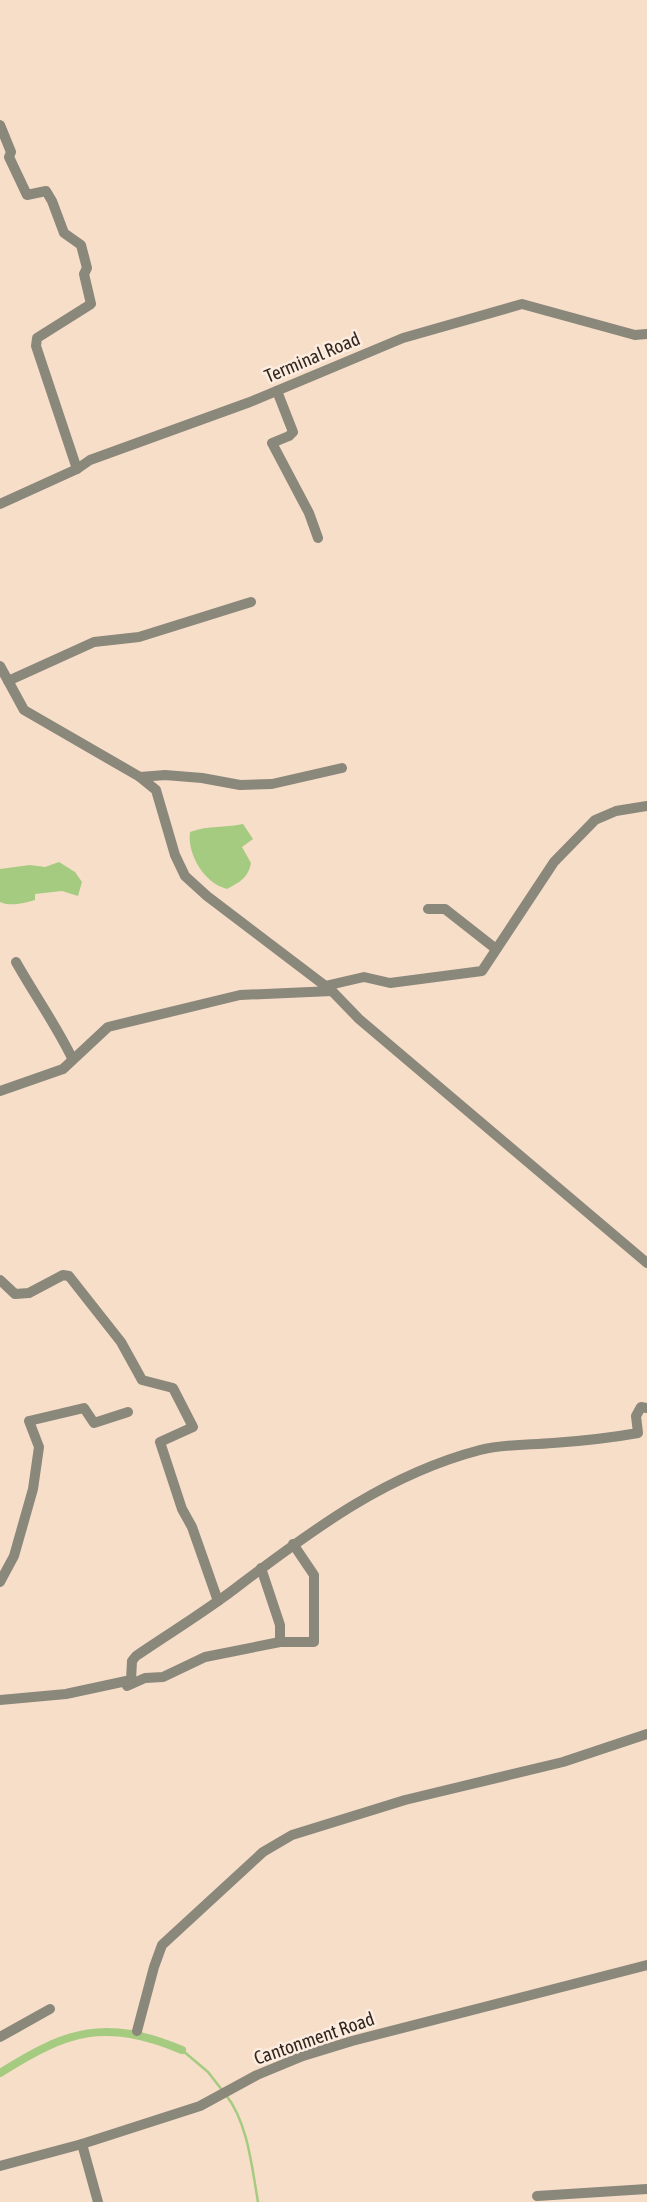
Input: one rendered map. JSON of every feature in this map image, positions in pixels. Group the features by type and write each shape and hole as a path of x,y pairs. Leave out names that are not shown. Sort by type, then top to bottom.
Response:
{"street":[{"path":"0,125 11,152 9,157 27,195 46,191 64,233 80,245 87,268 84,274 91,304 37,338 36,346 77,469"},
{"name":"Terminal Road","path":"0,504 77,469 90,460 277,391 403,338 522,304 635,335 647,334"},
{"path":"277,391 293,432 272,443 309,513 318,538"},
{"path":"8,681 94,642 139,636 251,602"},
{"path":"0,666 24,710 140,777 156,790 175,855 185,876 207,896 329,989 359,1019 647,1263"},
{"path":"140,777 165,775 240,785 272,784 342,768"},
{"path":"0,1091 62,1069 108,1027 240,995 329,989 364,977 390,984 482,971 554,862 595,820 616,811 647,806"},
{"path":"428,909 445,909 496,949"},
{"path":"16,962 39,1003 59,1030 72,1058"},
{"path":"0,1280 15,1294 29,1293 63,1275 69,1276 121,1342 142,1380 173,1388 193,1427 160,1442 182,1509 192,1527 218,1601"},
{"path":"0,1700 66,1694 131,1680 132,1661 136,1656 218,1601 293,1544 345,1509 404,1476 481,1450 638,1433 636,1416 640,1407 647,1408"},
{"path":"0,1582 14,1556 33,1489 38,1447 29,1421 84,1408 94,1423 128,1412"},
{"path":"121,1684 123,1687 145,1678 163,1677 205,1657 280,1642 314,1642 314,1575 293,1544"},
{"path":"261,1568 280,1625 280,1642"},
{"path":"137,2031 162,1945 263,1852 292,1835 405,1800 563,1762 647,1734"},
{"name":"Cantonment Road","path":"0,2166 82,2144 200,2106 235,2086 303,2056 647,1965"},
{"path":"0,2037 50,2009"},
{"path":"82,2144 99,2202"},
{"path":"537,2196 647,2189"}],"shaded area":[{"path":"243,824 253,839 242,847 251,863 243,879 227,889 204,874 191,849 190,832"},
{"path":"59,862 75,872 82,882 78,896 62,891 35,894 35,900 22,903 0,902 0,869 30,865 45,867"}],"waterway":[{"path":"0,2073 46,2047 88,2033 131,2034 182,2050"},
{"path":"182,2050 208,2072 222,2090"},
{"path":"226,2095 244,2132 258,2202"}]}
